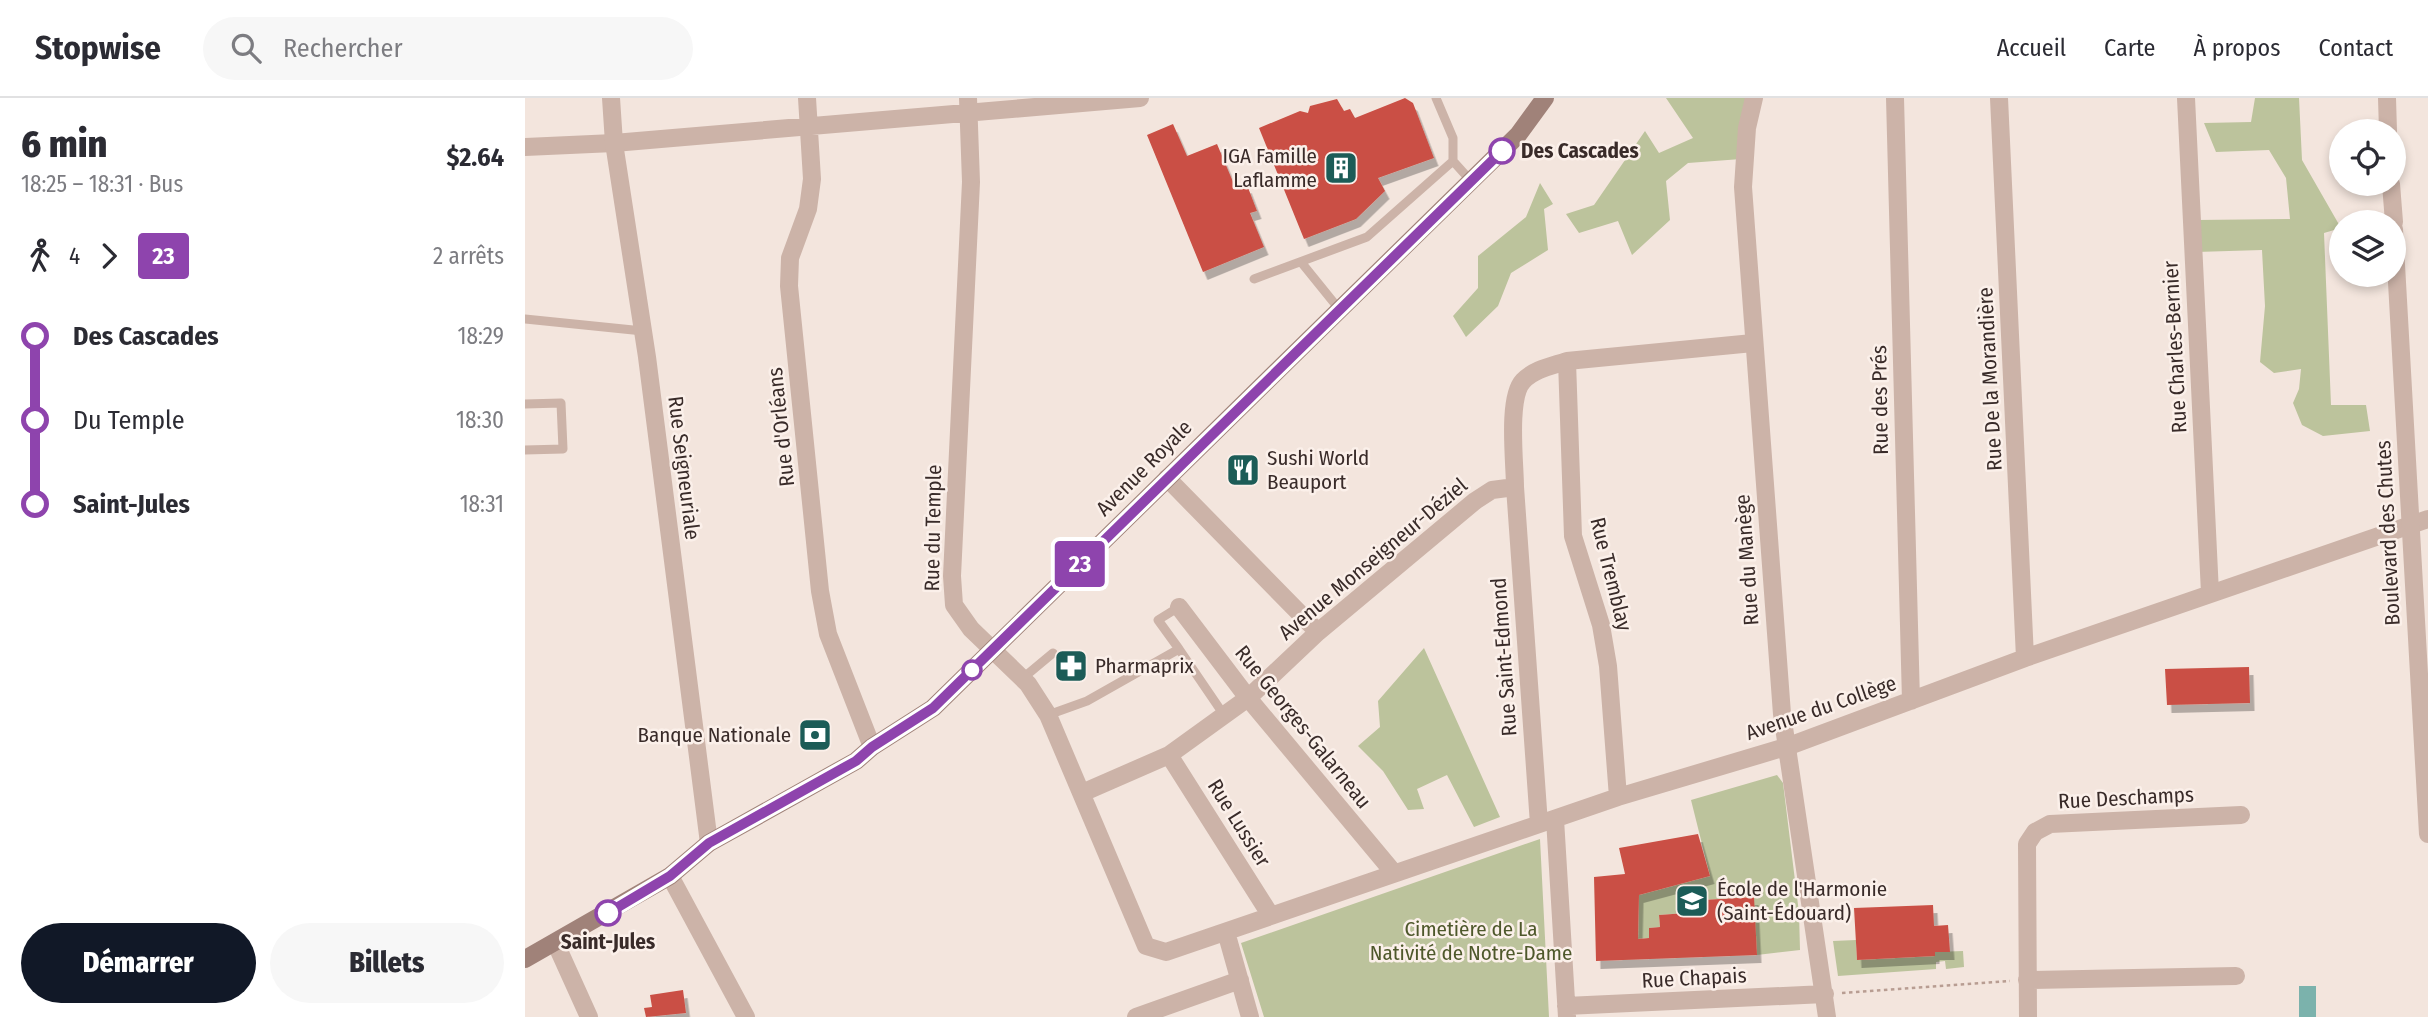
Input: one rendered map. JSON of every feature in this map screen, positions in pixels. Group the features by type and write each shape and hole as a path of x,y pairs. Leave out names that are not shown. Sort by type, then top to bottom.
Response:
{"main road":[{"name":"Avenue Royale","path":"525,959 556,944 670,876 709,843 856,761 872,747 933,708 1518,135 1545,98"}],"street":[{"name":"Rue Seigneuriale","path":"611,98 614,143 643,331 709,843"},
{"name":"Rue d'Orléans","path":"807,98 812,179 808,209 790,258 789,286 820,591 828,634 872,747"},
{"path":"525,147 614,143 808,125 968,105 1140,98"},
{"name":"Rue du Manège","path":"1754,98 1747,128 1743,187 1782,714 1789,746 1827,1017"},
{"name":"Rue des Prés","path":"1895,98 1911,701"},
{"name":"Rue De la Morandière","path":"1999,98 2025,658"},
{"name":"Rue Charles-Bernier","path":"2186,98 2210,593"},
{"path":"2387,98 2388,119"},
{"name":"Rue du Temple","path":"968,105 971,182 952,576 954,605 992,651 1023,678 1048,715 1146,946"},
{"name":"Boulevard des Chutes","path":"2399,287 2419,522 2428,834"},
{"path":"1515,487 1514,402 1521,382 1538,370 1567,361 1753,343"},
{"name":"Rue Tremblay","path":"1567,361 1573,536 1601,625 1608,666 1618,797"},
{"path":"1167,478 1318,632"},
{"name":"Avenue Monseigneur-Déziel","path":"1082,793 1170,755 1248,698 1318,632 1475,501 1492,490 1515,487"},
{"name":"Rue Saint-Edmond","path":"1515,487 1566,1012"},
{"name":"Avenue du Collège","path":"1146,946 1166,951 1618,797 1789,746 2025,658 2419,522"},
{"name":"Rue Georges-Galarneau","path":"1179,607 1248,698 1394,873"},
{"name":"Rue Lussier","path":"1170,755 1271,916"},
{"name":"Rue Deschamps","path":"2028,1017 2027,844 2035,832 2050,824 2241,815"},
{"path":"670,876 746,1017"},
{"path":"1226,932 1250,1017"},
{"path":"556,944 589,1017"},
{"path":"2027,980 2236,976"},
{"path":"1136,1017 1240,981"},
{"name":"Rue Chapais","path":"1566,1012 1825,994"}],"lane":[{"path":"1436,98 1453,138 1453,161 1471,181"},
{"path":"1254,279 1367,237 1453,161"},
{"path":"1301,262 1339,309"},
{"path":"525,319 643,331"},
{"path":"525,404 561,403 563,449 525,450"},
{"path":"1179,607 1158,620 1224,715"},
{"path":"1048,715 1087,701 1179,649"},
{"path":"1023,678 1053,653"}],"path":[{"path":"1825,994 2027,980"}],"green space":[{"path":"1666,98 1750,98 1741,159 1688,163 1666,181 1670,220 1632,255 1618,221 1579,233 1566,214 1594,205 1645,131 1659,153 1693,138"},
{"path":"2255,98 2299,98 2302,160 2331,210 2329,232 2324,233 2331,405 2366,405 2370,431 2323,436 2302,425 2293,403 2299,389 2301,369 2274,373 2260,362 2265,306 2262,250 2196,252 2197,220 2290,219 2286,178 2269,150 2216,152 2204,123 2251,122"},
{"path":"1540,183 1553,204 1544,209 1548,250 1511,273 1498,306 1466,337 1453,316 1478,288 1478,256 1526,217"},
{"path":"1424,648 1500,817 1474,827 1447,775 1417,789 1424,809 1408,810 1383,771 1358,746 1380,727 1378,701"},
{"path":"1777,775 1783,783 1799,913 1800,950 1757,955 1753,897 1686,901 1686,913 1659,915 1660,927 1649,928 1649,938 1638,939 1639,895 1710,876 1691,800"},
{"name":"Cimetière de La Nativité de Notre-Dame","path":"1540,839 1549,1017 1264,1017 1241,943"},
{"path":"1856,940 1857,960 1934,956 1935,952 1963,951 1964,967 1946,969 1945,961 1936,962 1936,969 1838,976 1833,941"}],"water":[{"path":"2299,986 2316,986 2316,1017 2299,1017"}],"building":[{"name":"IGA Famille Laflamme","path":"1405,98 1413,103 1434,158 1378,178 1385,191 1356,219 1304,239 1259,128 1300,111 1308,113 1310,106 1337,99 1344,111 1350,109 1355,118"},
{"path":"1173,124 1187,156 1217,144 1236,189 1247,185 1257,211 1250,213 1264,247 1203,272 1147,135"},
{"path":"2249,667 2250,703 2167,705 2165,669"},
{"path":"1698,834 1710,876 1639,895 1638,939 1649,938 1649,928 1660,927 1659,915 1686,913 1686,901 1754,897 1757,955 1596,961 1594,877 1625,874 1619,848"},
{"path":"1933,905 1934,926 1948,925 1950,952 1935,952 1935,956 1857,960 1854,908"},
{"path":"683,990 686,1013 646,1017 644,1008 652,1007 650,995"}],"bus line":[{"name":"23","path":"608,913 670,876 709,843 856,761 872,747 933,708 1502,151"}],"place":[{"name":"Des Cascades","path":"1502,151"},
{"name":"IGA Famille Laflamme","path":"1341,168"},
{"name":"Sushi World Beauport","path":"1243,470"},
{"name":"Pharmaprix","path":"1071,666"},
{"name":"Banque Nationale","path":"815,735"},
{"name":"École de l'Harmonie (Saint-Édouard)","path":"1692,901"},
{"name":"Saint-Jules","path":"608,913"}]}
